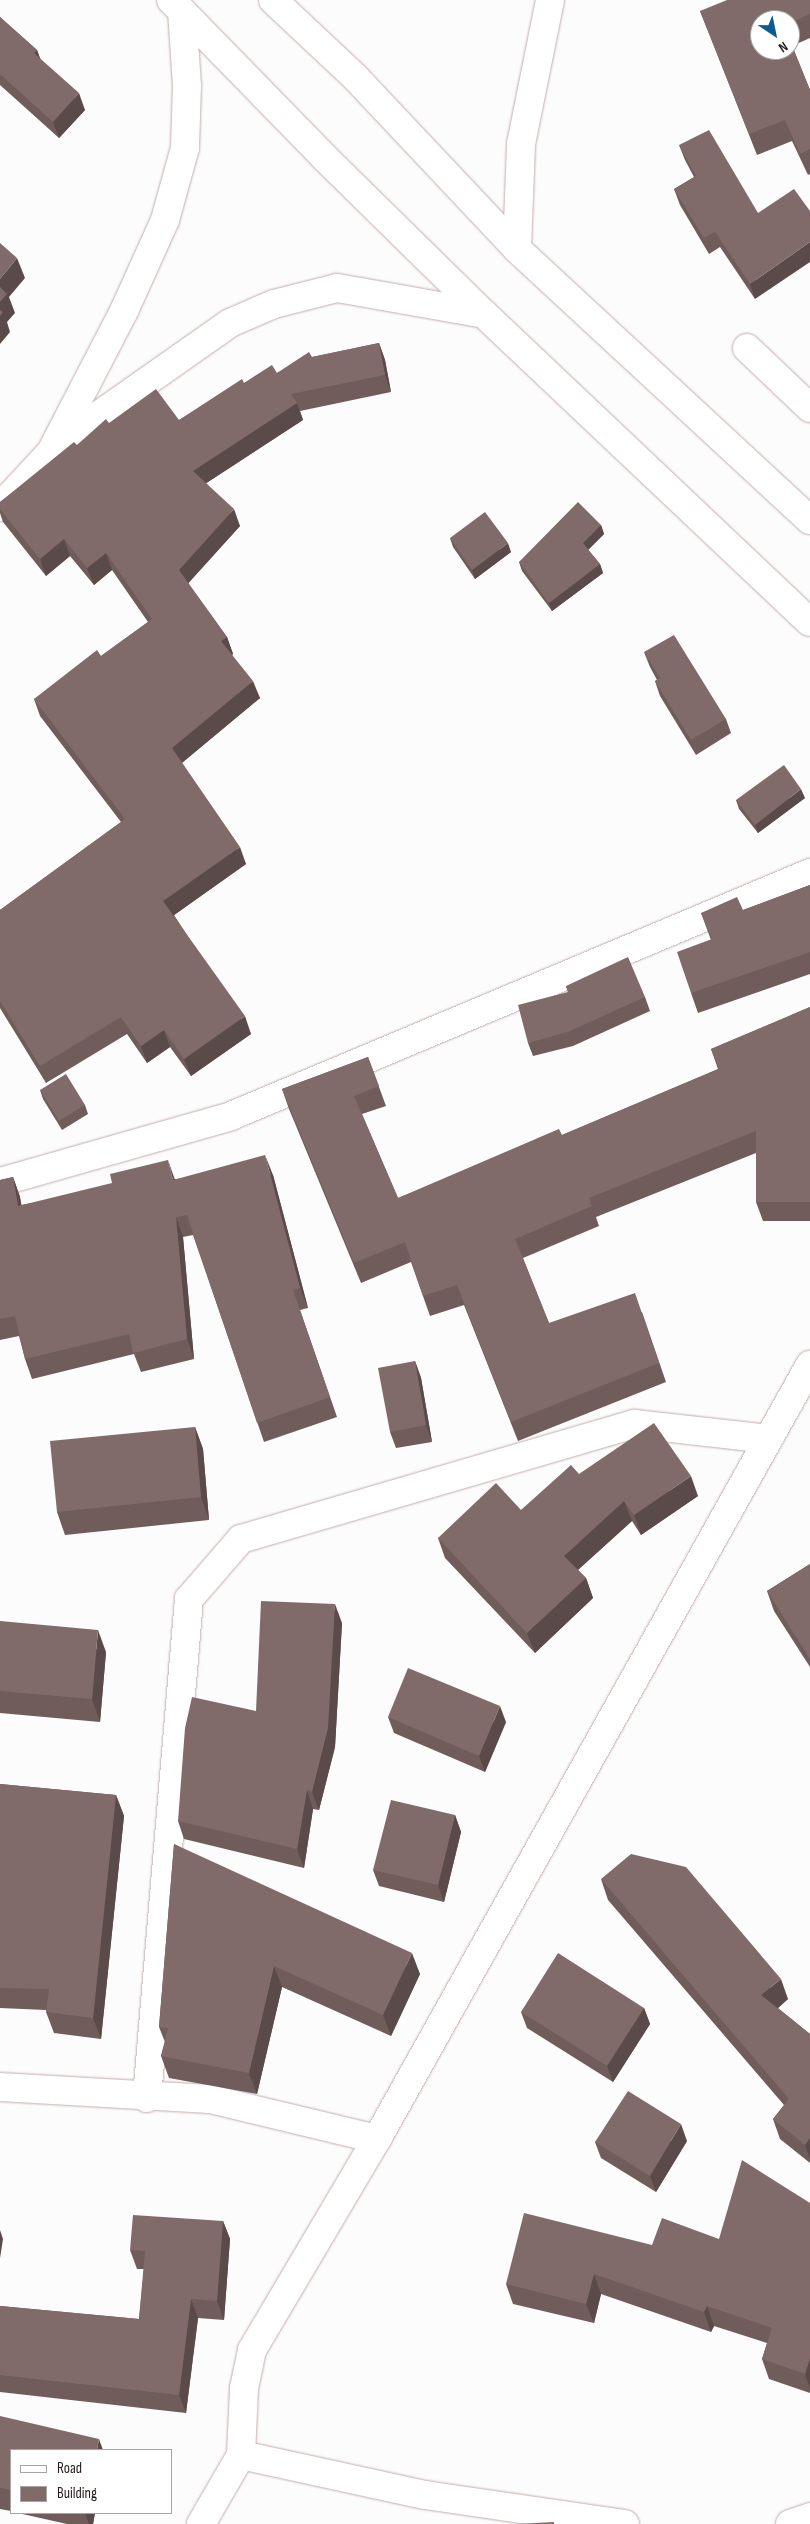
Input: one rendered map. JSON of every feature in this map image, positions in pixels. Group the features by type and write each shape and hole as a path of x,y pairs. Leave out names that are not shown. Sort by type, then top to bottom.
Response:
{"main road":[{"path":"274,0 355,77 517,249 810,520"},
{"path":"517,249 521,144 550,0"},
{"path":"177,6 324,157 484,314 810,622"},
{"path":"51,452 124,311 165,220 185,148 187,86 177,6"},
{"path":"0,507 51,452 230,323 274,304 337,288 484,314"},
{"path":"747,348 810,408"},
{"path":"0,1182 231,1116 810,874"},
{"path":"201,2524 242,2455 244,2388 252,2350 377,2139 810,1365"},
{"path":"148,2098 189,1599 241,1539 635,1424 768,1439"},
{"path":"0,2087 148,2098 210,2100 377,2139"},
{"path":"242,2455 425,2495 625,2524"},
{"path":"790,2524 810,2517"}],"building":[{"path":"727,0 810,0 810,14 800,18 800,10 750,10 750,60 798,60 810,90 810,149 800,154 785,120 749,134 700,11"},
{"path":"0,17 37,50 34,53 79,93 53,122 0,74"},
{"path":"709,130 758,213 794,189 810,211 810,242 750,284 715,232 704,238 674,189 696,176 679,145"},
{"path":"0,243 17,258 0,279"},
{"path":"0,287 7,294 0,302"},
{"path":"379,343 385,375 291,394 297,403 193,471 234,509 179,570 227,637 221,641 253,681 172,748 240,847 163,901 245,1016 184,1059 164,1030 141,1046 121,1017 40,1066 0,1001 0,910 125,819 34,699 97,650 101,656 152,619 106,553 87,568 64,539 40,559 0,509 0,502 74,442 77,445 106,419 109,423 156,389 179,420 242,379 244,383 272,365 277,373 309,352 312,357"},
{"path":"578,502 601,525 583,543 600,564 549,603 519,562"},
{"path":"485,512 508,543 472,570 450,538"},
{"path":"674,635 726,719 691,740 655,681 660,678 644,652"},
{"path":"784,765 801,789 755,825 736,800"},
{"path":"810,885 810,952 691,993 677,952 712,939 701,913 737,897 743,910"},
{"path":"628,957 645,997 568,1032 528,1043 518,1005 568,992 566,986"},
{"path":"810,1007 810,1202 756,1202 756,1131 589,1198 592,1206 515,1239 549,1323 635,1293 659,1363 511,1422 457,1285 423,1296 405,1242 354,1263 282,1089 368,1057 379,1086 354,1096 398,1198 559,1129 562,1135 719,1069 711,1049"},
{"path":"66,1074 85,1105 59,1121 40,1090"},
{"path":"265,1155 300,1288 293,1290 330,1397 257,1423 187,1215 176,1217 187,1339 133,1353 129,1334 25,1359 15,1316 0,1319 0,1180 13,1177 18,1206 112,1183 110,1174 168,1160 173,1180"},
{"path":"415,1361 426,1425 390,1432 378,1368"},
{"path":"654,1423 691,1476 634,1515 624,1501 564,1556 586,1578 527,1633 438,1538 496,1483 521,1510 571,1465 579,1474"},
{"path":"195,1427 201,1497 57,1512 50,1441"},
{"path":"810,1564 810,1659 767,1591"},
{"path":"261,1601 335,1604 328,1728 312,1792 307,1790 297,1849 178,1821 185,1728 192,1697 256,1711"},
{"path":"0,1621 98,1630 92,1699 0,1691"},
{"path":"408,1668 500,1706 479,1756 388,1717"},
{"path":"0,1784 116,1795 93,2018 46,2012 49,1989 0,1988"},
{"path":"391,1800 455,1815 438,1885 373,1870"},
{"path":"174,1844 412,1953 383,2015 274,1966 249,2073 161,2056 168,2028 159,2027"},
{"path":"631,1854 686,1867 781,1979 761,1995 810,2034 810,2138 805,2145 773,2119 789,2099 601,1879"},
{"path":"558,1953 644,2008 607,2066 521,2012"},
{"path":"628,2091 681,2124 650,2176 595,2142"},
{"path":"742,2160 810,2203 810,2358 805,2374 762,2359 772,2328 707,2306 704,2312 594,2274 586,2304 506,2284 524,2213 652,2245 662,2218 719,2239"},
{"path":"133,2215 223,2221 217,2301 191,2299 179,2395 0,2375 0,2306 139,2319 145,2251 130,2250"},
{"path":"0,2416 99,2439 97,2449 10,2449 10,2490 0,2488"},
{"path":"554,2522 554,2524 517,2524"}]}
